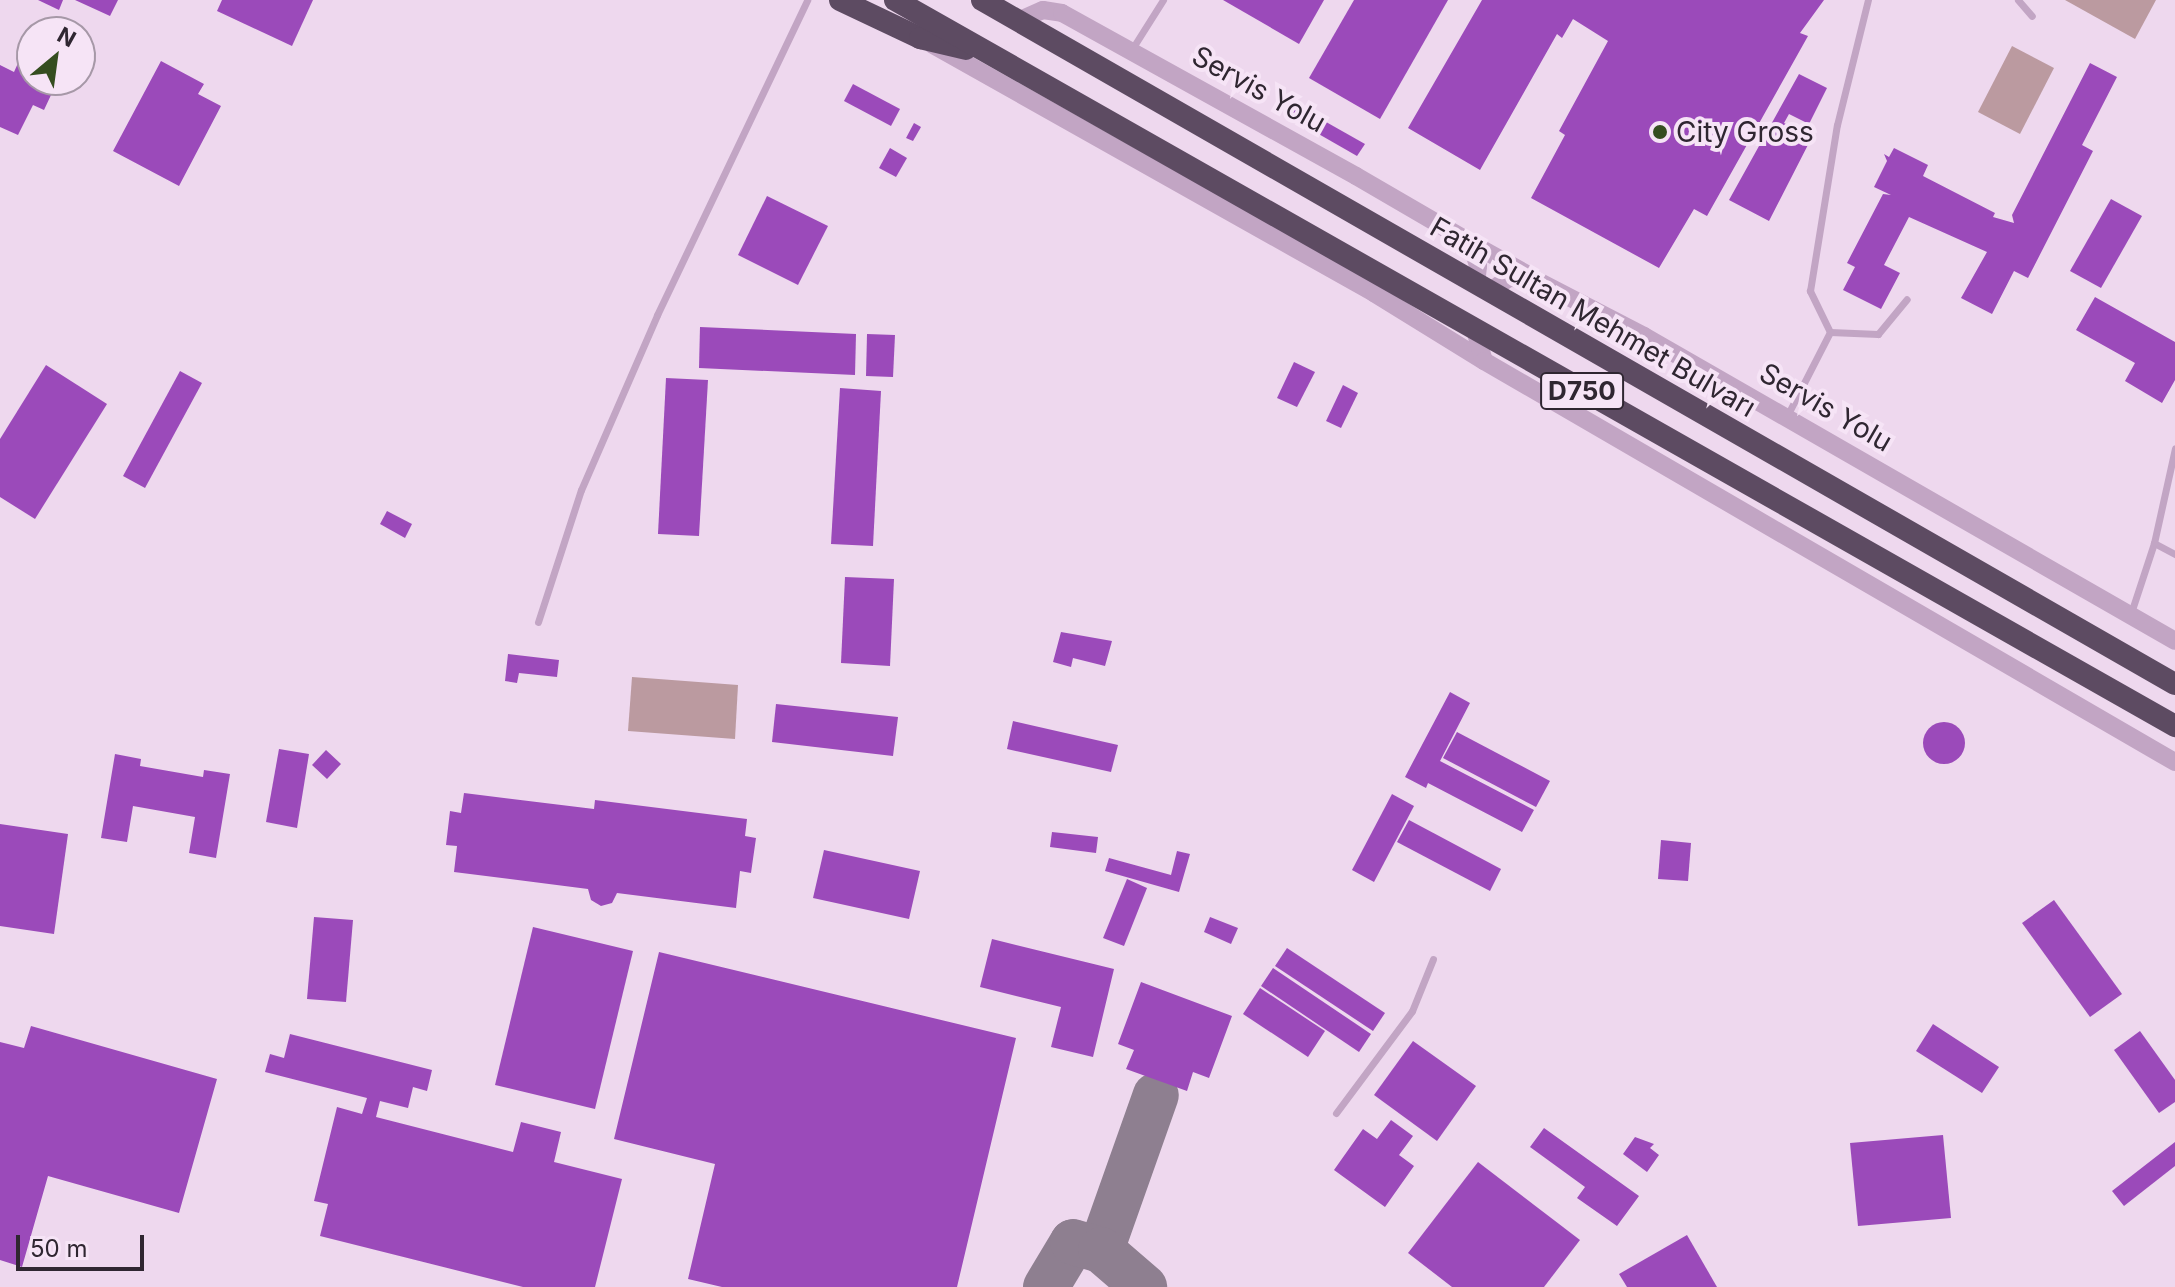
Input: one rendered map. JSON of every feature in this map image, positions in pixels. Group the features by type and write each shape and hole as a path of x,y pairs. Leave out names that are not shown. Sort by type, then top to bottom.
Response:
{"highway":[{"path":"840,0 920,38 990,55"},
{"name":"D750","path":"895,0 2175,726"},
{"name":"Fatih Sultan Mehmet Bulvarı","path":"982,0 1008,11 1482,289 2175,684"}],"street":[{"name":"Servis Yolu","path":"1037,0 1065,7 1131,51 1534,279 1786,416 2175,641"},
{"path":"1008,11 1065,7"},
{"path":"920,38 1374,293 1484,361 2175,762"},
{"path":"1471,243 1482,289 1509,278 1534,279"},
{"path":"1374,293 1411,292"},
{"path":"1475,330 1484,361"}],"lane":[{"path":"538,622 594,461 807,0"},
{"path":"1131,51 1163,0"},
{"path":"1830,332 1810,291 1837,125 1868,0"},
{"path":"2018,0 2032,16"},
{"path":"1830,332 1878,334 1907,299"},
{"path":"1786,416 1830,332"},
{"path":"2130,616 2154,543 2175,448"},
{"path":"2154,543 2175,554"},
{"path":"1336,1113 1412,1011 1433,959"}],"shaded area":[{"path":"2065,0 2156,0 2135,39"},
{"path":"2012,46 2054,68 2020,134 1978,112"},
{"path":"632,677 738,685 735,739 628,731"}],"building":[{"path":"38,0 63,0 59,10"},
{"path":"75,0 118,0 110,16"},
{"path":"222,0 313,0 292,46 217,11"},
{"path":"1223,0 1324,0 1299,44"},
{"path":"1354,0 1448,0 1380,119 1309,78"},
{"name":"City Gross","path":"1482,0 1824,0 1800,33 1808,36 1707,216 1694,209 1659,268 1531,198 1565,135 1559,131 1608,41 1573,19 1562,38 1557,34 1480,170 1408,128"},
{"path":"161,61 204,84 198,94 221,106 179,186 113,151"},
{"path":"2090,63 2117,77 2082,145 2093,151 2028,278 2014,271 1992,314 1961,298 1987,252 1909,217 1884,265 1900,273 1881,309 1843,290 1855,267 1847,263 1883,194 1891,195 1874,187 1887,161 1884,154 1889,157 1894,148 1928,165 1923,176 1995,213 1993,217 2014,223 2012,215"},
{"path":"0,65 14,72 16,68 16,96 51,96 44,110 33,105 18,135 0,127"},
{"path":"1799,74 1827,88 1809,124 1789,114 1784,123 1812,137 1769,221 1729,200"},
{"path":"853,84 900,109 891,126 844,101"},
{"path":"1296,105 1365,144 1357,156 1289,117"},
{"path":"914,123 921,127 913,141 906,138"},
{"path":"890,148 907,158 896,177 879,168"},
{"path":"767,196 828,226 798,285 738,255"},
{"path":"2111,199 2142,216 2101,288 2070,271"},
{"path":"2095,297 2175,342 2175,380 2162,403 2125,381 2135,363 2076,330"},
{"path":"700,327 856,334 855,375 699,368"},
{"path":"867,334 895,335 893,377 866,376"},
{"path":"1294,362 1315,372 1297,407 1277,398"},
{"path":"46,365 107,404 35,519 0,497 0,439"},
{"path":"180,371 202,383 145,488 123,476"},
{"path":"666,378 708,380 699,536 658,534"},
{"path":"1343,385 1358,393 1341,428 1326,421"},
{"path":"840,388 881,391 873,546 831,544"},
{"path":"387,511 412,524 405,538 380,524"},
{"path":"845,577 894,579 890,666 841,663"},
{"path":"1061,632 1112,641 1105,666 1073,658 1071,667 1053,662"},
{"path":"508,654 559,660 557,677 519,673 517,683 505,681"},
{"path":"1450,692 1470,703 1440,761 1534,810 1522,832 1428,783 1426,788 1405,777"},
{"path":"776,704 898,717 893,756 772,742"},
{"path":"1013,721 1118,745 1111,772 1007,749"},
{"path":"1944,722 1959,728 1965,743 1959,758 1944,764 1929,758 1923,743 1929,728"},
{"path":"1457,732 1550,781 1536,807 1443,758"},
{"path":"279,749 309,754 297,828 266,822"},
{"path":"326,750 341,764 327,779 312,765"},
{"path":"115,754 141,759 140,766 203,777 204,770 230,774 216,858 189,853 195,817 133,806 127,842 101,838"},
{"path":"464,793 594,809 595,800 747,819 745,836 756,838 751,873 740,871 736,908 617,893 612,903 601,906 591,900 588,889 454,872 457,846 446,845 450,811 461,813"},
{"path":"1392,794 1414,806 1374,882 1352,870"},
{"path":"1409,820 1501,869 1490,891 1397,842"},
{"path":"0,824 68,834 54,934 0,926"},
{"path":"1052,832 1098,837 1096,853 1050,847"},
{"path":"1661,840 1691,843 1688,881 1658,879"},
{"path":"824,850 920,871 909,919 813,898"},
{"path":"1177,851 1190,854 1179,892 1105,871 1109,858 1171,875"},
{"path":"1127,879 1147,888 1124,946 1103,938"},
{"path":"2054,900 2122,994 2090,1017 2022,923"},
{"path":"314,917 353,920 346,1002 307,999"},
{"path":"1210,917 1238,928 1231,944 1204,932"},
{"path":"533,927 633,951 595,1109 495,1085"},
{"path":"992,939 1114,969 1093,1057 1051,1047 1061,1007 980,987"},
{"path":"1287,948 1385,1013 1373,1031 1275,966"},
{"path":"659,952 1016,1038 957,1287 722,1287 688,1279 715,1164 614,1139"},
{"path":"1273,968 1371,1034 1359,1052 1261,986"},
{"path":"1141,982 1232,1016 1209,1078 1193,1072 1187,1091 1126,1069 1134,1050 1118,1044"},
{"path":"1260,988 1325,1031 1308,1057 1243,1014"},
{"path":"1933,1024 1999,1067 1982,1093 1916,1051"},
{"path":"31,1026 217,1079 179,1213 48,1176 22,1267 0,1260 0,1042 24,1048"},
{"path":"2140,1031 2175,1080 2175,1102 2159,1113 2114,1050"},
{"path":"290,1034 432,1070 427,1091 413,1087 408,1108 380,1101 376,1117 513,1152 521,1122 561,1132 554,1162 622,1179 595,1287 523,1287 320,1236 328,1204 314,1201 337,1107 362,1114 367,1098 265,1072 270,1054 284,1058"},
{"path":"1413,1041 1476,1086 1437,1141 1374,1095"},
{"path":"1391,1120 1413,1136 1399,1155 1414,1166 1385,1207 1334,1170 1363,1129 1377,1139"},
{"path":"1544,1128 1639,1196 1617,1226 1577,1198 1585,1187 1530,1147"},
{"path":"1943,1135 1951,1218 1858,1226 1850,1143"},
{"path":"1635,1137 1654,1144 1650,1148 1659,1155 1647,1172 1623,1154"},
{"path":"2175,1142 2175,1166 2124,1206 2112,1191"},
{"path":"1478,1162 1580,1240 1544,1287 1452,1287 1408,1253"},
{"path":"1687,1235 1717,1287 1627,1287 1619,1274"}],"taxiway":[{"path":"1101,1250 1156,1095"},
{"path":"1046,1287 1073,1242 1101,1250 1144,1287"}],"place":[{"name":"City Gross","path":"1660,132"}]}
